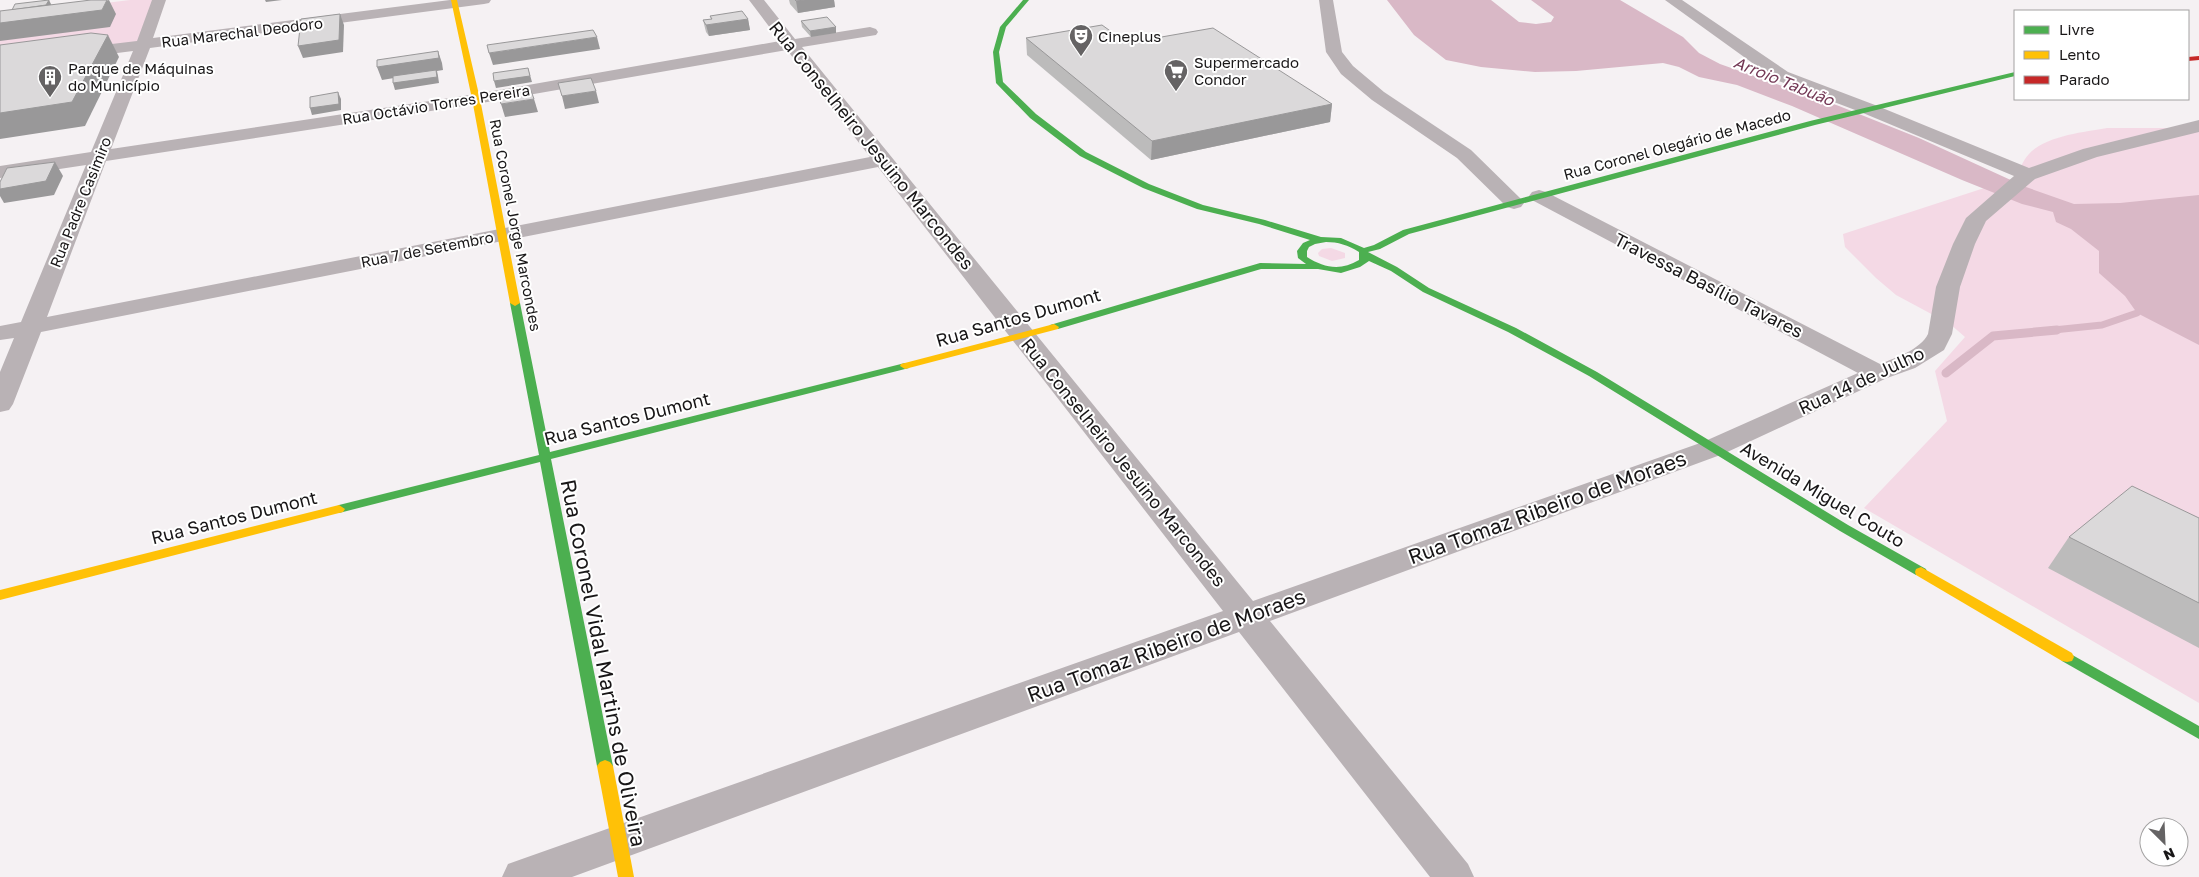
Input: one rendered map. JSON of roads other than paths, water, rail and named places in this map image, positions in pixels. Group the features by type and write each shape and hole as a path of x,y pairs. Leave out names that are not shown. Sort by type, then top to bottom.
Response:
{"street":[{"name":"Rua Padre Casimiro","path":"0,404 143,45 158,0"},
{"name":"Rua Marechal Deodoro","path":"67,55 455,2 484,0"},
{"name":"Rua Conselheiro Jesuino Marcondes","path":"756,0 1454,877"},
{"path":"1026,0 1003,27 996,52 1000,82 1033,116 1068,143 1112,170 1200,207 1269,224 1320,240"},
{"path":"1326,0 1334,52 1347,70 1378,96 1464,154 1514,203"},
{"path":"1672,0 1782,76 2028,175 2090,153 2199,126"},
{"name":"Rua Coronel Jorge Marcondes","path":"455,2 476,99 545,457"},
{"name":"Rua Octávio Torres Pereira","path":"0,172 476,99 870,32"},
{"name":"Rua Coronel Olegário de Macedo","path":"1406,232 1813,123 2014,74"},
{"name":"Rua 7 de Setembro","path":"0,333 884,160"},
{"name":"Rua 14 de Julho","path":"1712,448 1878,373 1906,363 1935,345 1940,334 1948,287 1964,244 1977,218 2028,175"},
{"name":"Travessa Basílio Tavares","path":"1539,196 1878,373"},
{"path":"1232,215 1252,231"},
{"path":"1378,235 1406,232"},
{"path":"1364,254 1406,232"},
{"path":"1317,267 1309,263 1298,252 1306,245 1320,240 1360,237"},
{"path":"1332,239 1350,243 1364,254 1394,269 1426,290"},
{"path":"1260,266 1267,258 1274,254"},
{"path":"1333,270 1360,266 1364,262 1364,254"},
{"path":"1260,266 1317,267 1357,277"},
{"name":"Rua Santos Dumont","path":"0,595 1023,336 1213,278 1260,266"},
{"path":"1401,287 1426,290"},
{"name":"Avenida Miguel Couto","path":"1426,290 1504,326 1562,357 1844,528 2199,733"},
{"name":"Rua Tomaz Ribeiro de Moraes","path":"522,877 623,859 1247,616 1712,448"},
{"name":"Rua Coronel Vidal Martins de Oliveira","path":"545,457 623,859"}],"waterway":[{"path":"2044,331 2102,325 2137,313"},
{"path":"1946,373 1993,336 2057,330"}],"place":[{"name":"Cineplus","path":"1081,57"},
{"name":"Supermercado Condor","path":"1176,92"},
{"name":"Parque de Máquinas do Município","path":"50,98"}],"water label":[{"name":"Arroio Tabuão","path":"1784,81"}]}
